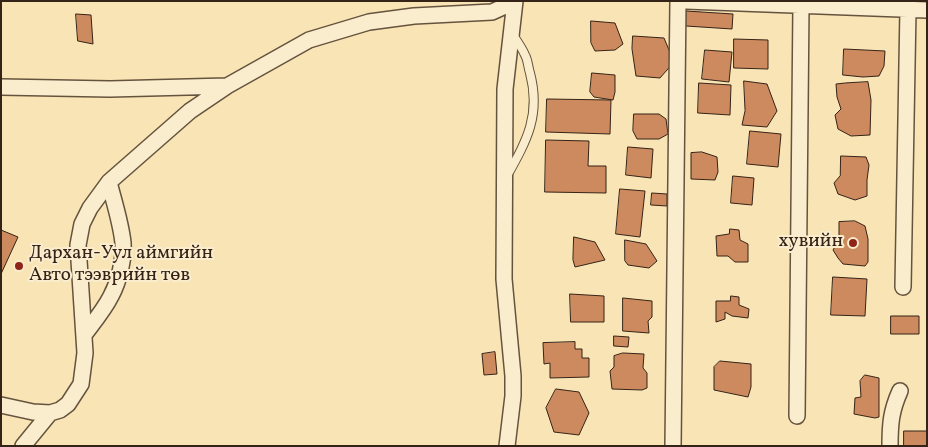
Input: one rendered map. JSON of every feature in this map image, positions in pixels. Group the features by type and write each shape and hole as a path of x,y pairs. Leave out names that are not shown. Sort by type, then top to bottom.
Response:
{"street":[{"path":"1,405 33,412 50,413 60,410 68,404 81,384 85,353 78,245 82,224 90,208 109,182 190,111 227,86 309,40 369,22 414,16 492,12 503,7 509,1"},
{"path":"506,446 512,396 512,376 504,279 505,89 515,1"},
{"path":"673,446 678,1"},
{"path":"686,1 927,10"},
{"path":"797,416 801,5"},
{"path":"903,287 908,9"},
{"path":"1,87 227,86"},
{"path":"84,335 110,298 117,283 122,260 123,245 121,232 109,182"},
{"path":"890,446 891,414 900,391"},
{"path":"23,446 50,413"}],"lane":[{"path":"504,182 521,151 533,116 534,97 525,54 512,32"}],"building":[{"path":"686,11 733,14 732,29 686,26"},
{"path":"76,14 91,15 93,44 78,41"},
{"path":"591,21 615,23 623,44 615,50 595,51 591,43"},
{"path":"633,36 664,38 674,62 660,78 636,76 632,49"},
{"path":"734,39 768,40 768,69 734,68"},
{"path":"844,49 885,51 884,66 879,76 843,75"},
{"path":"705,50 732,52 729,82 702,79"},
{"path":"592,73 615,75 613,100 594,97 590,92"},
{"path":"744,81 767,84 777,111 767,127 742,125 745,111"},
{"path":"868,82 871,100 870,135 851,136 838,129 835,115 841,109 837,97 836,84"},
{"path":"699,83 731,85 730,115 698,113"},
{"path":"547,99 611,100 610,134 546,132"},
{"path":"634,114 659,114 666,119 668,134 659,139 637,139 633,131"},
{"path":"750,131 781,134 778,167 747,164"},
{"path":"546,140 589,141 588,166 606,166 606,193 545,192"},
{"path":"628,147 653,149 651,178 626,175"},
{"path":"702,152 717,157 718,172 715,180 691,179 691,153"},
{"path":"841,156 866,157 869,165 867,196 855,200 838,194 834,183 840,176"},
{"path":"733,176 754,178 752,205 731,203"},
{"path":"620,189 645,191 640,237 616,234"},
{"path":"652,193 667,194 667,206 651,205"},
{"name":"хувийн","path":"855,221 865,226 868,239 868,262 865,266 843,264 833,250 839,240 839,222"},
{"path":"730,229 739,230 740,240 748,244 748,262 735,262 728,256 717,256 716,236 729,234"},
{"path":"1,230 18,237 1,274"},
{"path":"574,237 595,242 605,260 575,267 573,260"},
{"path":"625,240 646,244 657,261 649,268 628,265 625,261"},
{"path":"833,277 867,279 865,316 831,315"},
{"path":"570,294 604,296 604,322 571,322"},
{"path":"731,296 739,297 739,305 749,309 748,318 732,316 725,312 725,319 716,322 716,301 730,301"},
{"path":"623,298 652,301 652,317 648,321 649,333 623,331"},
{"path":"891,316 919,316 919,334 891,334"},
{"path":"614,336 629,337 628,347 614,346"},
{"path":"575,342 575,349 582,349 582,358 589,358 589,377 550,378 550,363 544,364 543,343"},
{"path":"495,352 497,374 484,375 482,354"},
{"path":"623,353 644,354 643,368 647,373 647,388 642,390 612,389 610,371 614,367 614,356"},
{"path":"720,361 751,364 751,387 748,397 714,390 714,367"},
{"path":"865,375 879,378 879,417 854,414 855,398 861,397 860,381"},
{"path":"556,389 579,392 589,413 579,435 554,432 546,408"},
{"path":"904,431 927,431 927,446 904,446"}],"place":[{"name":"хувийн","path":"853,243"},
{"name":"Дархан-Уул аймгийн Авто тээврийн төв","path":"19,266"}]}
